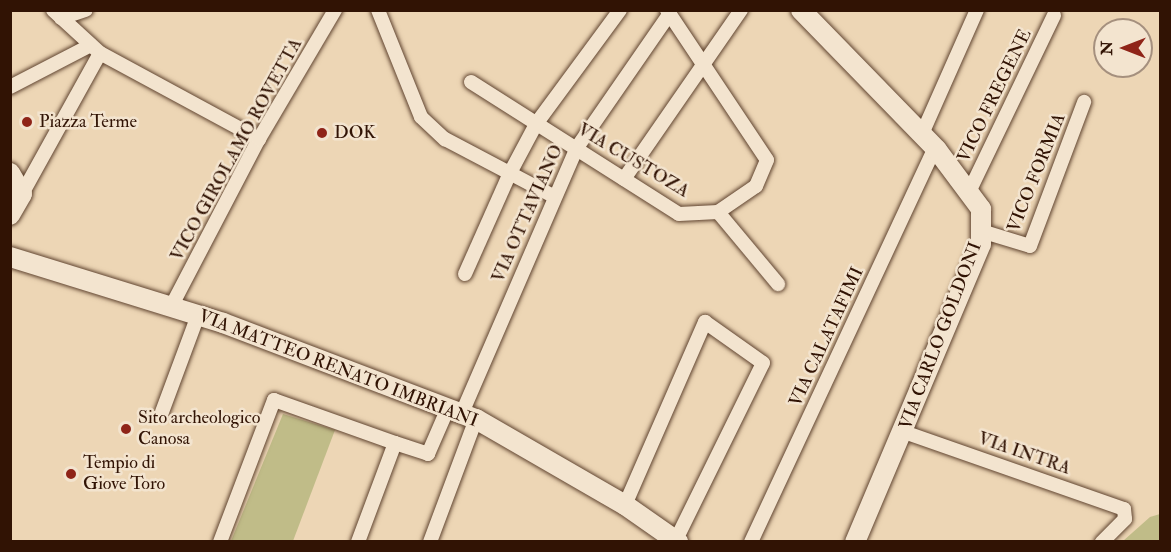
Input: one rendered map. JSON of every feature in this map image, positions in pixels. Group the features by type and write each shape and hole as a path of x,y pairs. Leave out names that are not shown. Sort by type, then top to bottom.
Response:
{"street":[{"path":"57,14 86,10"},
{"name":"VICO GIROLAMO ROVETTA","path":"171,307 258,139 335,10"},
{"path":"378,10 422,117 445,139 553,196"},
{"path":"465,274 510,173 536,124 620,10"},
{"path":"624,179 741,10"},
{"name":"VIA CARLO GOLDONI","path":"801,10 928,141 981,209 981,244 904,432 855,542"},
{"name":"VIA CALATAFIMI","path":"751,542 928,141 977,10"},
{"path":"669,12 767,160 756,186 718,212 778,284"},
{"name":"VIA OTTAVIANO","path":"462,413 553,196 576,149 669,12"},
{"path":"57,14 95,49 258,139"},
{"name":"VICO FREGENE","path":"969,192 1054,15"},
{"path":"10,87 95,49"},
{"path":"10,215 95,49"},
{"name":"VIA CUSTOZA","path":"471,82 679,214 718,212"},
{"name":"VICO FORMIA","path":"981,231 1030,246 1084,102"},
{"path":"10,173 22,194"},
{"name":"VIA MATTEO RENATO IMBRIANI","path":"10,257 198,315 462,413 625,505 677,541"},
{"path":"162,412 198,315"},
{"path":"625,505 705,322 763,363 677,541"},
{"path":"220,542 274,400 428,454 462,413"},
{"path":"430,542 462,413"},
{"name":"VIA INTRA","path":"904,432 1124,509 1127,515 1102,542"},
{"path":"358,542 395,443"}],"shaded area":[{"path":"283,414 335,430 293,541 231,541"},
{"path":"1160,514 1160,541 1123,541 1150,517"}],"place":[{"name":"Piazza Terme","path":"27,122"},
{"name":"DOK","path":"322,133"},
{"name":"Sito archeologico Canosa","path":"126,429"},
{"name":"Tempio di Giove Toro","path":"71,474"}]}
